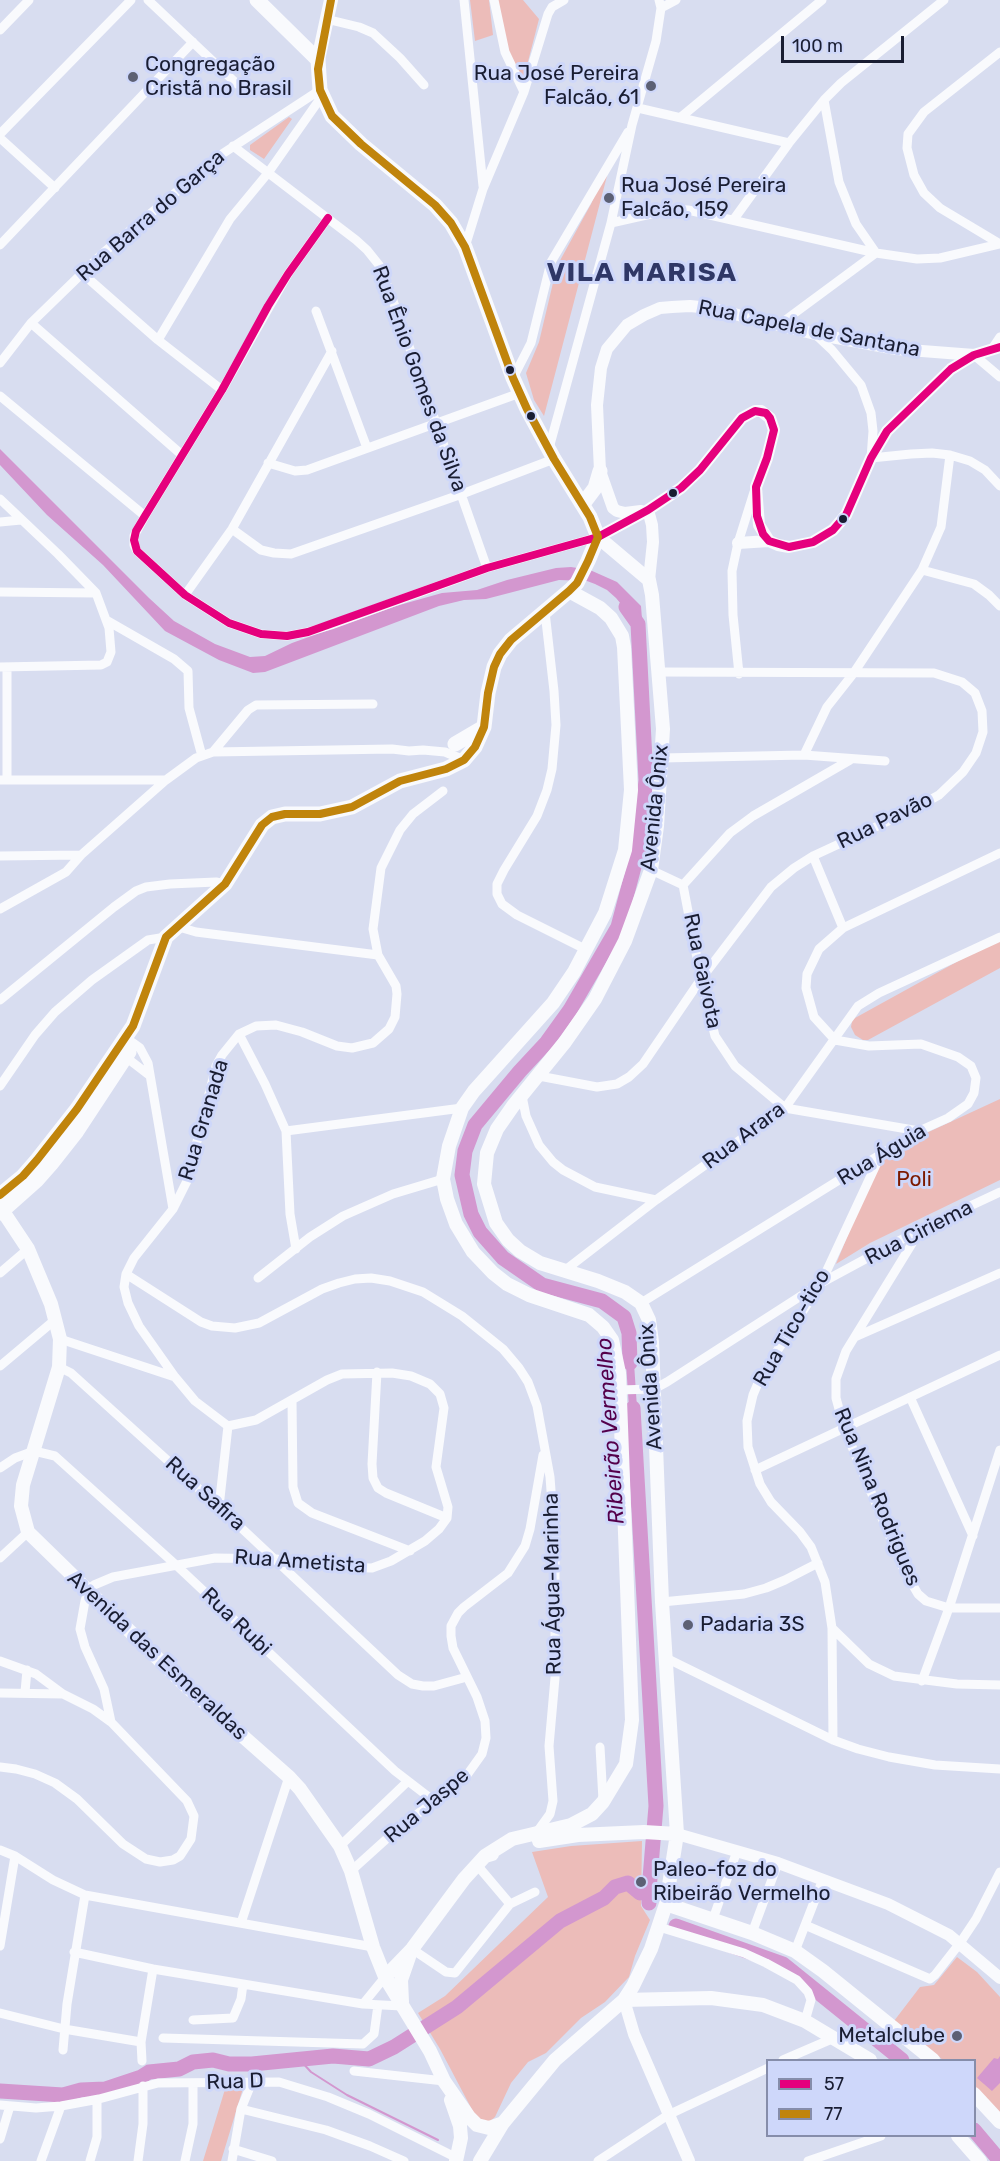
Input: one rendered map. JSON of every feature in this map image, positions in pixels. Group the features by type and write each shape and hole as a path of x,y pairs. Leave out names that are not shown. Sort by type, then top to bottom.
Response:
{"main road":[{"path":"257,0 318,60"},
{"path":"331,0 318,60 321,93 332,116 342,128 435,205 451,223 465,247 513,378 551,453 583,504 598,537 650,580"},
{"path":"583,504 596,488 600,471"},
{"path":"0,1195 23,1176 56,1138 126,1048 166,937 180,927 225,884 262,825 272,817 285,814 320,814 340,811 365,802 400,781 446,769 464,760 475,747 484,727 488,693 496,660 512,640 573,587 598,537"},
{"name":"Avenida Ônix","path":"480,2161 503,2123 555,2060 624,2000 643,1967 659,1927 666,1904 677,1834 662,1602 649,1320 641,1303 615,1287 534,1260 508,1240 496,1223 486,1195 484,1172 491,1141 503,1119 595,999 625,941 651,870 657,826 663,729 660,672 650,580"},
{"name":"Avenida Ônix","path":"537,1832 578,1822 592,1814 603,1802 626,1764 629,1752 632,1720 621,1390 616,1355 612,1340 603,1327 589,1315 529,1295 507,1284 493,1273 473,1252 456,1224 443,1179 449,1146 462,1108 474,1091 553,1003 587,950 612,897 625,850 631,790 624,647 618,627 611,618 573,587"},
{"path":"455,744 484,727"},
{"path":"1,1211 36,1182 77,1131 150,1011 180,927"},
{"path":"1,1211 32,1179 37,1170 37,1160"},
{"path":"1,1211 28,1249 56,1318 60,1339 59,1367 22,1496 23,1518 28,1532"},
{"name":"Avenida das Esmeraldas","path":"28,1532 186,1686 289,1777 312,1804 340,1846 351,1871 373,1947 385,1977 430,2051 444,2081"},
{"path":"385,1977 407,1954 481,1860 512,1839 537,1832"},
{"path":"481,1860 532,1842 578,1835 644,1832 677,1834"},
{"path":"666,1904 752,1933 795,1951 831,1977 931,2059"},
{"path":"373,1947 390,1957 407,1954"},
{"path":"402,2006 401,1980 407,1954"},
{"path":"624,2000 685,1997 740,2001 772,2008 806,2021 867,2059"},
{"path":"444,2081 477,2125 489,2128 503,2123"},
{"path":"444,2081 460,2126 458,2160"},
{"path":"976,2095 1000,2122"},
{"path":"959,2137 980,2161"}],"street":[{"path":"0,30 29,0"},
{"path":"55,188 0,136 131,0"},
{"path":"148,0 237,84"},
{"path":"464,0 483,189"},
{"path":"494,0 505,52 524,92"},
{"path":"465,247 483,189 524,92 548,14 552,7 564,0"},
{"path":"513,378 531,343 551,262 632,124 639,108 656,41 660,4 676,0"},
{"path":"681,117 822,0"},
{"path":"734,219 789,143 824,100 841,83 944,0"},
{"path":"326,20 359,27 373,33 424,85"},
{"path":"0,245 193,42"},
{"path":"1000,52 924,112 908,134 907,148 914,175 924,193 940,208 1000,244"},
{"path":"158,340 216,240 230,219 268,173 321,93"},
{"name":"Rua Barra do Garça","path":"0,363 31,323 103,254 233,146 321,93"},
{"path":"824,100 839,182 856,224 876,253"},
{"path":"639,108 789,143"},
{"path":"232,529 261,549 274,554 291,554 462,494 551,453 610,223 632,124"},
{"name":"Rua Ênio Gomes da Silva","path":"233,146 328,218 367,250 379,265 487,568"},
{"path":"610,223 673,209 688,210 876,253 917,259 940,258 1000,244"},
{"path":"328,218 283,282 222,390 136,531 134,540 137,550 185,595 211,613 242,628 261,634 287,636 308,632 487,568 598,537 648,510 681,488 700,470 742,418 755,411 761,411 770,418 774,430 767,458 738,543 732,571 739,674"},
{"path":"780,324 876,253"},
{"path":"83,274 158,340 222,390"},
{"name":"Rua Capela de Santana","path":"648,510 625,513 613,508 600,471 597,405 601,368 607,349 627,325 660,308 690,306 710,308 815,334 896,349 974,355"},
{"path":"316,311 367,448"},
{"path":"31,323 182,455"},
{"path":"815,334 832,350 861,386 871,413 873,431 871,458"},
{"path":"738,543 769,541 789,547 799,546 813,542 833,530 846,515 871,458 887,431 945,374 974,355 996,348 1000,337"},
{"path":"185,595 232,529 332,351"},
{"path":"938,352 944,362 945,374"},
{"path":"974,355 1000,377"},
{"path":"268,463 285,470 307,470 520,393"},
{"path":"0,396 145,516"},
{"path":"871,458 921,453 950,455 970,461 985,470 1000,486"},
{"path":"804,755 827,707 853,674 922,570 941,527 950,455"},
{"path":"756,487 757,516 763,534 769,541"},
{"path":"0,499 96,593 106,620 111,652 108,660 103,664 4,667 3,780 166,780"},
{"name":"Avenida Ônix","path":"648,510 653,542 650,580"},
{"path":"0,522 21,520"},
{"path":"922,570 974,584 1000,606"},
{"path":"0,592 96,593"},
{"path":"545,612 555,714 555,748 552,769 537,816 504,870 497,884 497,894 502,903 517,915 587,950"},
{"path":"106,620 174,659 188,671 189,708 202,756"},
{"name":"Rua Pavão","path":"538,1076 587,1086 607,1086 623,1081 643,1064 701,979 771,887 813,856 939,795 963,772 976,753 983,732 980,701 975,693 962,682 927,672 739,674 660,672"},
{"path":"213,752 248,710 256,705 373,704"},
{"path":"436,750 455,744 475,747"},
{"path":"0,909 66,872 81,855 166,780 187,763 213,752 436,750 451,753 464,760"},
{"path":"662,758 804,755 885,761"},
{"path":"683,885 730,833 769,806 851,759"},
{"name":"Rua Granada","path":"126,1274 139,1250 173,1209 190,1172 216,1066 239,1034 256,1026 276,1025 345,1047 358,1048 373,1043 389,1029 395,1017 397,1005 396,986 378,955 374,939 379,882 386,855 400,830 413,814 443,791"},
{"path":"835,1040 814,1017 806,988 807,974 812,961 826,942 843,928 1000,853"},
{"path":"0,856 81,855"},
{"path":"813,856 843,928"},
{"name":"Rua Gaivota","path":"651,870 683,885 701,979 715,1036 725,1053 750,1080 785,1108 919,1131"},
{"path":"0,1000 136,891 146,887 170,884 216,882 225,884"},
{"path":"180,927 196,932 378,955"},
{"path":"0,1086 35,1035 55,1012 92,980 148,940 166,937"},
{"name":"Rua Arara","path":"564,1271 656,1200 785,1108 858,1006 869,998 1000,937"},
{"path":"239,1034 266,1084 286,1131 290,1214 296,1249"},
{"name":"Rua Águia","path":"641,1303 919,1131 948,1118 968,1104 972,1098 976,1078 970,1066 958,1057 921,1044 869,1046 835,1040"},
{"path":"126,1048 149,1075"},
{"path":"126,1048 145,1054 173,1209"},
{"path":"522,1096 526,1116 535,1138 544,1152 562,1170 595,1187 656,1200"},
{"path":"286,1131 462,1108"},
{"name":"Rua Tico-tico","path":"833,1740 832,1628 825,1581 811,1547 766,1494 755,1470 746,1434 747,1421 753,1395 762,1376 821,1283 881,1154"},
{"path":"258,1278 344,1216 383,1198 443,1179"},
{"name":"Rua Ciriema","path":"621,1390 652,1389 694,1366 821,1283 921,1229 1000,1192"},
{"name":"Rua Nina Rodrigues","path":"921,1229 840,1364 836,1379 836,1398 844,1427 911,1585 918,1594 926,1601 950,1608 1000,1608"},
{"path":"0,1273 28,1249"},
{"path":"855,1337 1000,1273"},
{"path":"126,1274 125,1295 139,1326 195,1401 228,1426 256,1420 337,1376 377,1372 400,1374 421,1379 430,1384 440,1394 443,1401 444,1414 436,1467 447,1502 447,1518 386,1493 378,1488 373,1478 377,1372"},
{"name":"Rua Água-Marinha","path":"126,1274 201,1322 212,1326 235,1328 259,1323 302,1299 339,1283 371,1278 406,1285 436,1299 462,1316 495,1341 510,1357 528,1382 533,1395 545,1446 553,1502 555,1678 549,1731 553,1801 550,1814 537,1832"},
{"path":"0,1366 56,1318"},
{"path":"60,1339 175,1377"},
{"path":"755,1470 1000,1355"},
{"name":"Rua Safira","path":"59,1367 71,1373 276,1558 408,1682 418,1686 429,1686 467,1677"},
{"path":"910,1396 973,1536"},
{"path":"292,1400 293,1487 298,1503 312,1513 410,1551"},
{"path":"219,1507 228,1426"},
{"name":"Rua Jaspe","path":"351,1871 392,1834 473,1769 485,1745 485,1721 451,1641 452,1626 458,1613 464,1607 508,1573 525,1546 545,1446"},
{"path":"922,1681 950,1608 1000,1450"},
{"path":"0,1468 15,1458 34,1451"},
{"name":"Rua Rubi","path":"34,1451 55,1456 176,1565 407,1782 434,1801"},
{"name":"Rua Ametista","path":"88,1591 94,1585 113,1577 215,1558 276,1558 363,1569 380,1566 410,1551 433,1535 447,1518"},
{"path":"0,1558 28,1532"},
{"path":"662,1602 744,1594 766,1588 818,1563"},
{"path":"88,1591 80,1620 81,1638 104,1689 111,1722"},
{"path":"832,1628 856,1653 875,1668 894,1676 922,1681 1000,1685"},
{"path":"666,1658 833,1740 858,1749 935,1766 1000,1769"},
{"path":"0,1661 42,1678 63,1694 93,1709 111,1722 180,1792 191,1809 194,1822 191,1839 180,1856 172,1860 154,1861 134,1852 77,1799 55,1783 35,1774 0,1767"},
{"path":"25,1692 27,1670"},
{"path":"0,1693 63,1694"},
{"path":"600,1746 603,1802"},
{"path":"241,1923 289,1777"},
{"name":"Rua Jaspe","path":"340,1846 407,1782"},
{"path":"677,1834 778,1863 888,1904 960,1943 1000,1978"},
{"path":"0,1850 15,1856 52,1880 85,1895 373,1947"},
{"path":"713,1919 737,1851"},
{"path":"0,1946 15,1856"},
{"path":"481,1860 510,1904"},
{"path":"752,1933 778,1863"},
{"path":"805,1925 870,1951 928,1978 935,1975 960,1943 981,1910 1000,1872"},
{"path":"795,1951 823,1879"},
{"path":"407,1954 446,1972 455,1973 510,1904 535,1892"},
{"path":"63,2050 64,2029 85,1895"},
{"path":"659,1927 744,1953 766,1962 797,1980 808,1992 811,2000 806,2021"},
{"path":"75,1952 153,1969 363,2004 402,2006"},
{"path":"142,2061 141,2042 153,1969"},
{"path":"363,2004 385,1977"},
{"path":"194,2020 234,2019 243,1984"},
{"path":"624,2000 634,2034 689,2161"},
{"path":"163,2038 363,2044 374,2034 378,2005"},
{"path":"0,2013 64,2029 141,2042"},
{"path":"787,2059 834,2038"},
{"path":"598,2161 668,2115 766,2069"},
{"path":"354,2071 444,2081"},
{"name":"Rua D","path":"5,2105 61,2106 97,2100 158,2083 272,2081 328,2097 369,2114 458,2160"},
{"path":"232,2161 242,2109 252,2082"},
{"path":"185,2161 193,2124 193,2083"},
{"path":"138,2161 143,2132 143,2086"},
{"path":"90,2161 96,2137 97,2100"},
{"path":"0,2139 5,2105"},
{"path":"41,2161 61,2106"},
{"path":"242,2109 326,2130 404,2161"},
{"path":"808,2161 878,2137"},
{"path":"233,2149 272,2161"}],"green space":[{"path":"470,0 489,0 493,35 475,41"},
{"path":"497,0 523,0 539,19 524,77 513,63 503,38"},
{"path":"289,117 292,119 264,159 250,150 250,145"},
{"path":"603,175 607,176 544,416 534,400 526,373 539,342 557,266 591,204"},
{"path":"1000,938 1000,968 868,1040 855,1035 851,1027 855,1018"},
{"name":"Poli","path":"1000,1099 1000,1180 870,1243 836,1264 881,1154"},
{"path":"642,1841 641,1906 650,1920 629,1977 605,2002 581,2018 546,2053 528,2062 511,2083 495,2117 489,2122 477,2119 418,2013 445,1996 548,1897 532,1852 571,1846"},
{"name":"Metalclube","path":"957,1957 977,1972 1000,1997 1000,2114 976,2088 976,2059 942,2059 894,2021 920,1987 934,1985"},
{"path":"244,2085 221,2161 203,2161 226,2086"}],"shaded area":[{"path":"0,449 174,621 215,644 250,657 265,656 292,643 396,606 442,593 477,590 556,568 571,567 590,570 617,582 641,606 642,619 638,624 631,620 616,598 595,584 587,581 559,580 486,599 464,600 439,606 265,672 253,673 219,660 165,631 103,565 47,515 0,465"},
{"path":"1000,2056 1000,2083 992,2091 977,2078 994,2058 998,2059"}],"waterway":[{"name":"Ribeirão Vermelho","path":"626,607 638,624 646,780 639,848 618,927 570,1010 547,1042 475,1125 465,1151 462,1175 471,1214 480,1232 503,1258 542,1285 602,1301 624,1317 629,1333 630,1363"},
{"name":"Ribeirão Vermelho","path":"630,1363 633,1408"},
{"name":"Ribeirão Vermelho","path":"633,1408 656,1806 649,1903"},
{"path":"0,2091 63,2095 81,2090 105,2089 149,2072 179,2069 193,2062 213,2060 229,2064 252,2064 333,2056 369,2059 394,2047 457,2007 560,1921 604,1898 615,1887 628,1883 640,1893 649,1890"},
{"name":"Ribeirão Vermelho","path":"676,1926 783,1964 901,2059"},
{"path":"300,2060 311,2072 347,2095 438,2140"},
{"name":"Ribeirão Vermelho","path":"976,2132 1000,2161"}],"transit line":[{"name":"77","path":"0,1195 23,1176 37,1160 77,1109 133,1026 166,937 225,884 262,825 272,817 285,814 320,814 352,807 400,781 446,769 464,760 475,747 484,727 488,693 494,667 500,654 511,640 577,583 598,537 590,517 554,459 527,409 513,378 465,247 451,223 435,205 361,144 332,116 320,90 318,69 331,0"},
{"name":"57","path":"328,218 268,306 222,390 136,531 134,540 137,551 185,595 229,623 261,634 287,636 308,632 487,568 598,537 648,510 681,488 700,470 742,418 755,411 766,413 774,430 756,487 757,516 763,534 769,541 789,547 813,542 833,530 846,515 871,458 887,431 951,369 974,355 1000,347"}],"place":[{"name":"Congregação Cristã no Brasil","path":"133,77"},
{"name":"Rua José Pereira Falcão, 61","path":"651,86"},
{"name":"Rua José Pereira Falcão, 159","path":"609,198"},
{"name":"Padaria 3S","path":"688,1625"},
{"name":"Paleo-foz do Ribeirão Vermelho","path":"641,1882"},
{"name":"Metalclube","path":"957,2036"}],"district":[{"name":"VILA MARISA","path":"642,273"}]}
